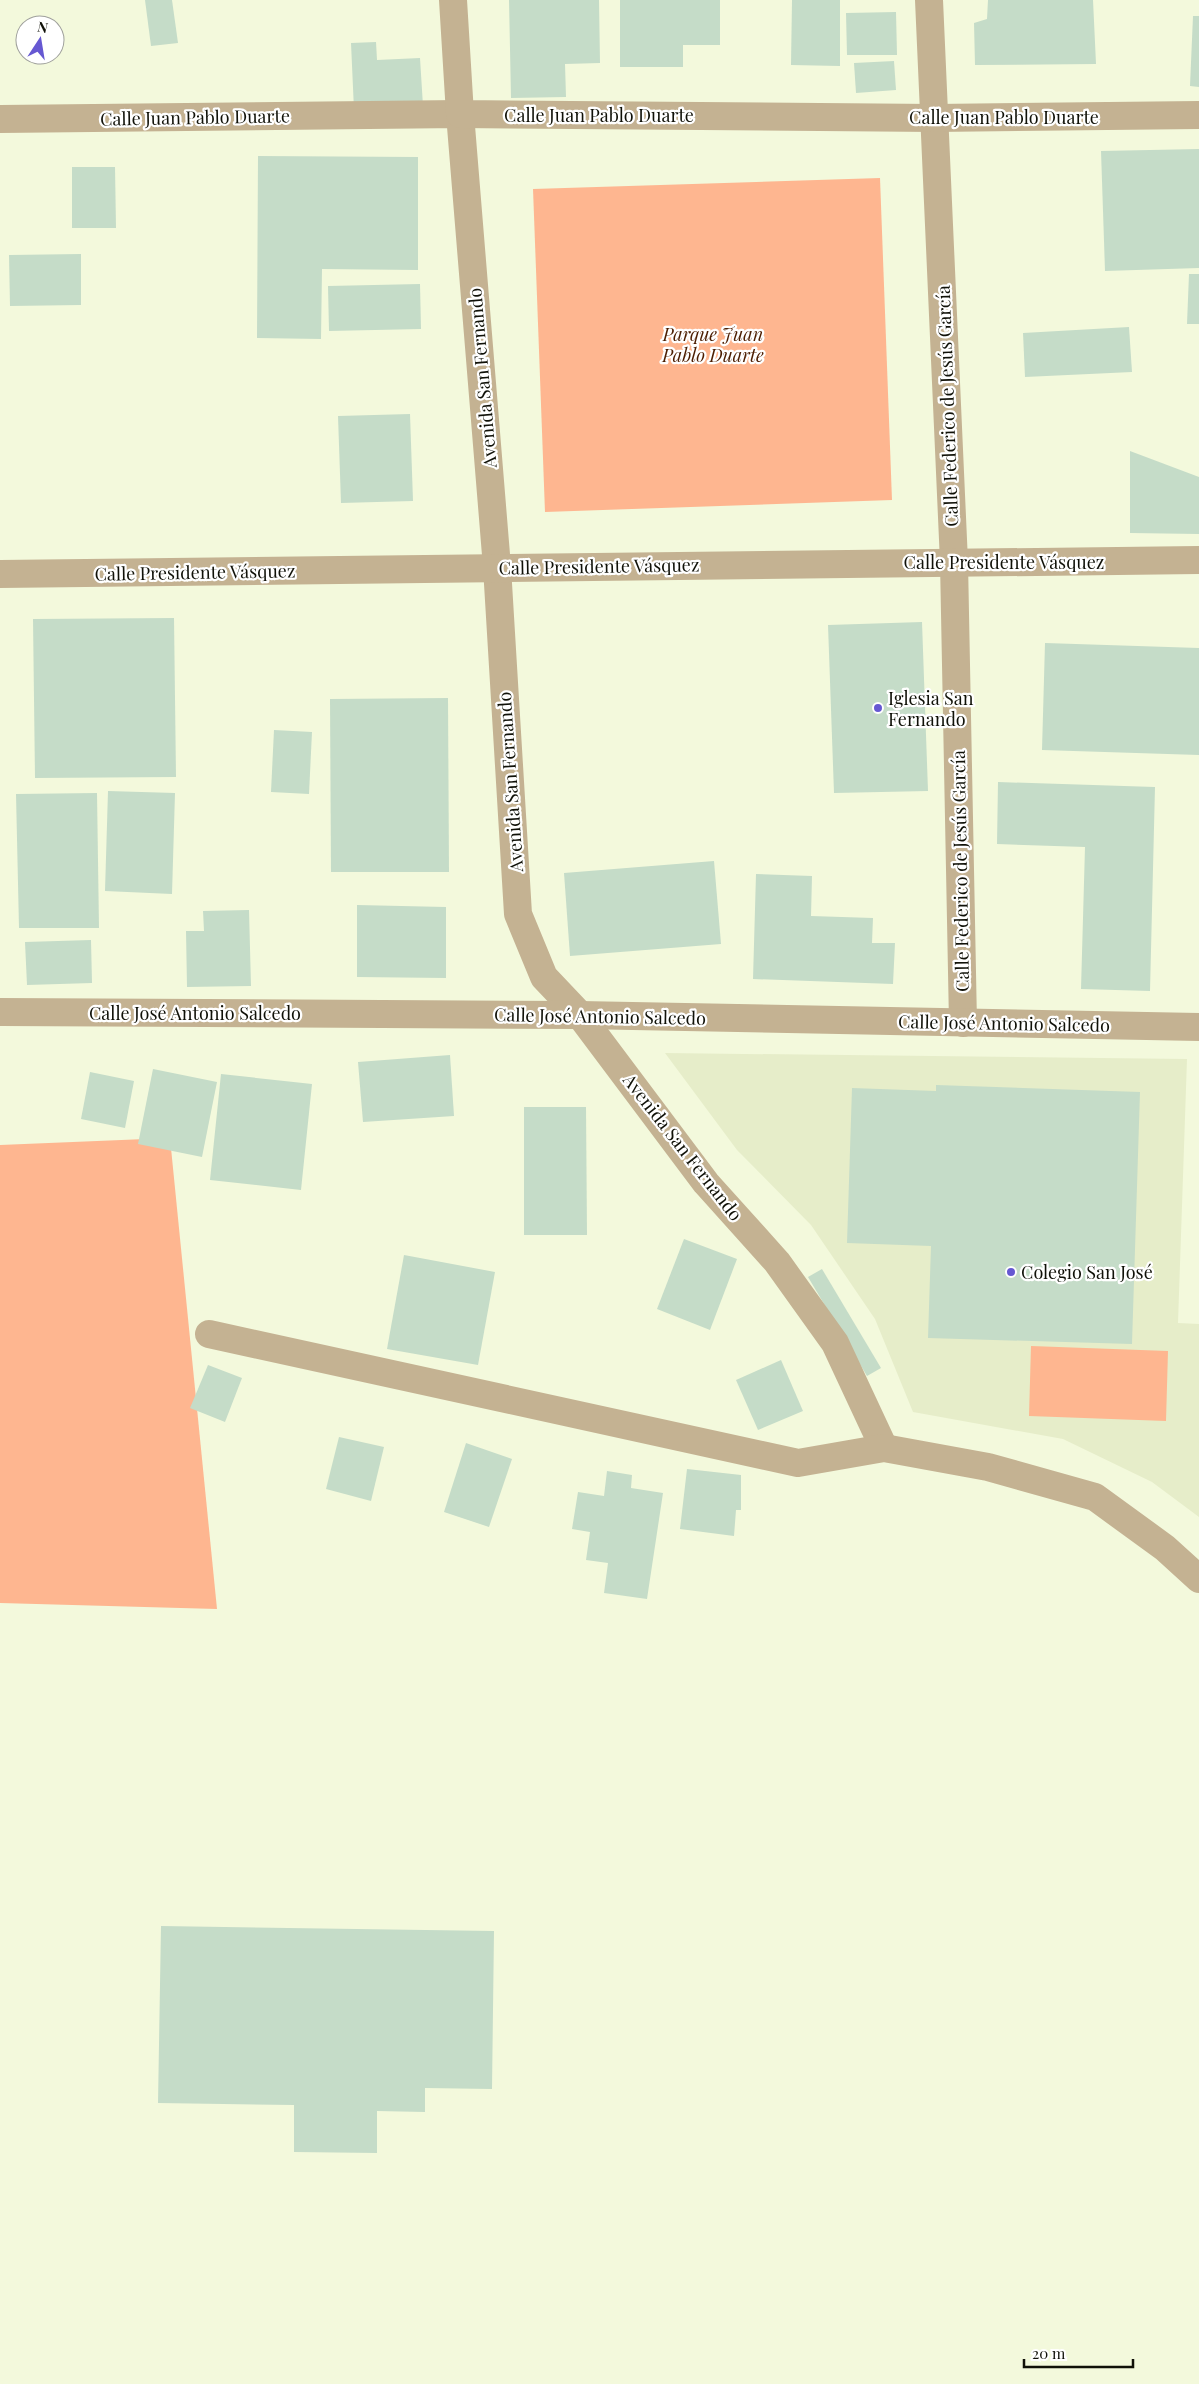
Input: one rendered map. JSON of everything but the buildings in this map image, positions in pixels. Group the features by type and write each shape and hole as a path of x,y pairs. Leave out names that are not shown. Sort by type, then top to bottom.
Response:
{"street":[{"name":"Avenida San Fernando","path":"452,0 497,567 518,914 544,977 580,1015 706,1183 777,1262 835,1343 884,1448"},
{"name":"Calle Federico de Jesús García","path":"929,0 954,562 963,1023"},
{"name":"Calle Juan Pablo Duarte","path":"0,119 460,114 935,118 1199,115"},
{"name":"Calle Presidente Vásquez","path":"0,574 1199,560"},
{"path":"0,994 0,1012"},
{"name":"Calle José Antonio Salcedo","path":"0,1012 580,1015 1199,1027"},
{"path":"209,1334 798,1463 884,1448 988,1467 1095,1498 1165,1548 1199,1579"}],"shaded area":[{"name":"Colegio San José","path":"665,1053 1187,1059 1178,1323 1199,1324 1199,1517 1152,1482 1063,1439 913,1412 875,1319 811,1225 737,1150"}],"green space":[{"name":"Parque Juan Pablo Duarte","path":"880,178 892,500 545,512 533,189"},
{"path":"170,1138 217,1609 0,1603 0,1145"},
{"path":"1031,1346 1168,1351 1166,1421 1029,1416"}],"place":[{"name":"Iglesia San Fernando","path":"878,708"},
{"name":"Colegio San José","path":"1011,1272"}]}
